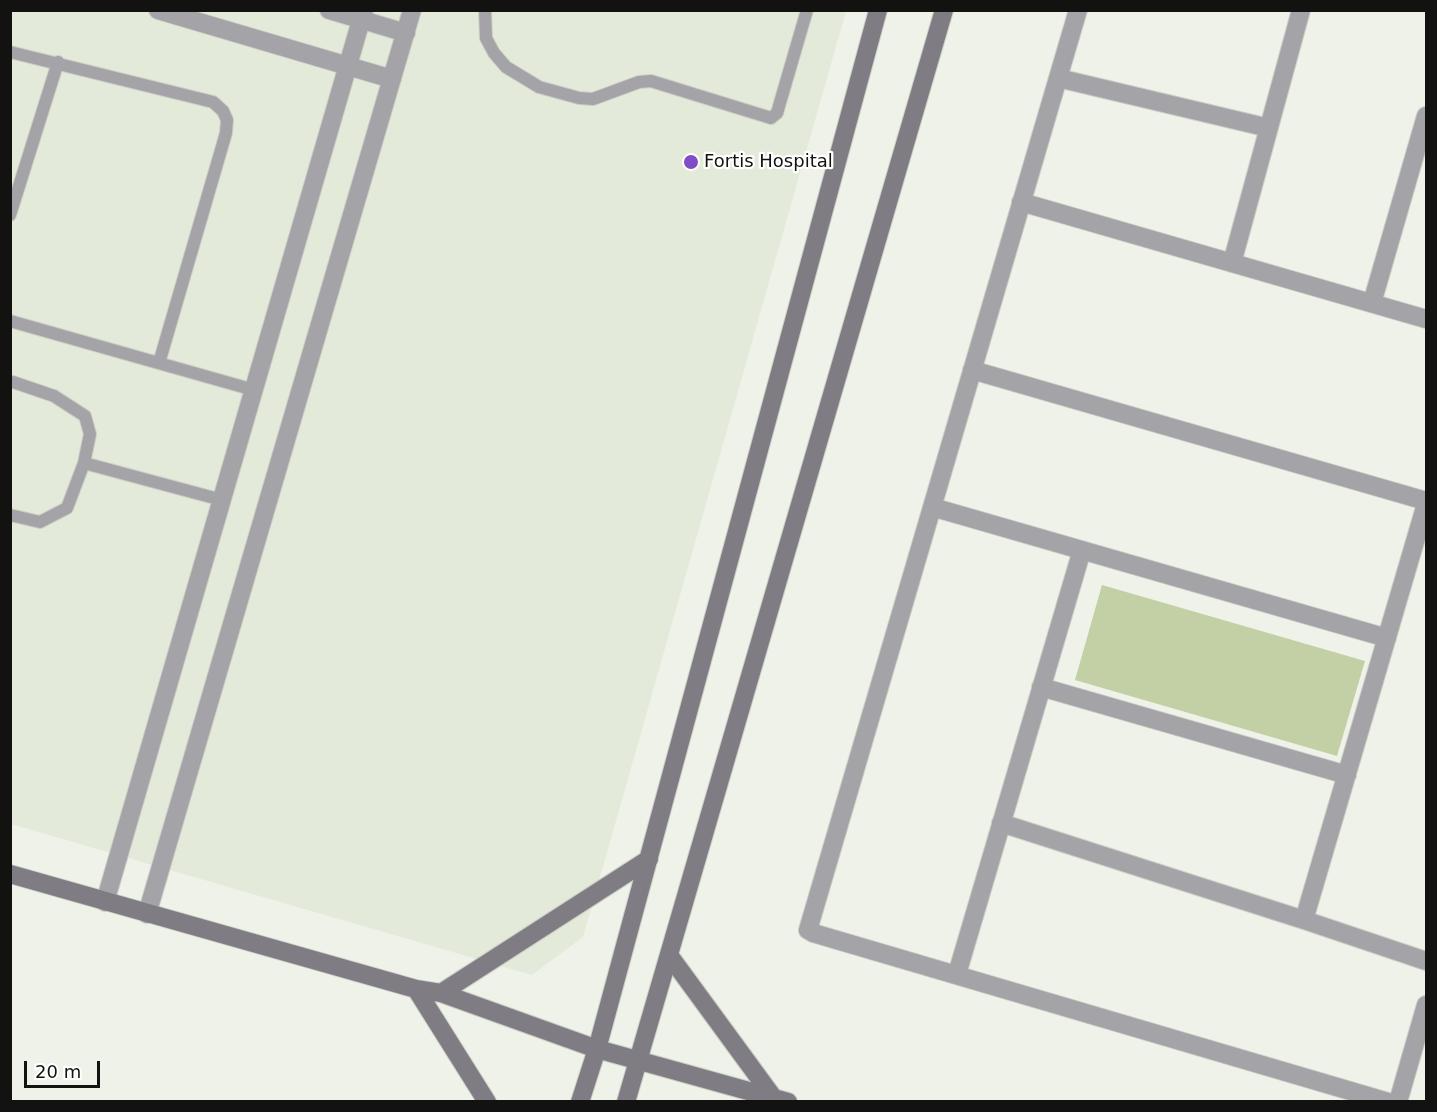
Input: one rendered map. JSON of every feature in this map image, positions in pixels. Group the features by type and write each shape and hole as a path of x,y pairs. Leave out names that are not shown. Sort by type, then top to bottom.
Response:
{"main road":[{"path":"580,1101 597,1049 879,10"},
{"path":"626,1101 944,10"},
{"path":"441,993 649,859"},
{"path":"10,874 416,989 441,993 597,1049 780,1099"},
{"path":"669,955 780,1099"},
{"path":"416,989 487,1101"}],"street":[{"path":"158,10 392,79"},
{"path":"329,10 362,15 406,33"},
{"path":"147,914 412,10"},
{"path":"1078,10 807,926 808,930 1388,1101"},
{"path":"1232,263 1301,10"},
{"path":"105,902 362,15"},
{"path":"1058,78 1269,128"},
{"path":"1372,303 1423,143 1426,116"},
{"path":"1021,202 1426,319"},
{"path":"972,370 1426,502 1304,920"},
{"path":"932,507 1387,638"},
{"path":"957,974 1082,550"},
{"path":"1041,687 1347,775"},
{"path":"1001,824 1426,961"},
{"path":"1398,1101 1426,1005"}],"lane":[{"path":"485,10 486,38 494,53 506,67 539,87 579,98 593,99 639,82 651,81 771,118 777,113 807,10"},
{"path":"10,52 213,102 223,111 227,120 226,133 159,363"},
{"path":"10,215 58,62"},
{"path":"10,321 254,390"},
{"path":"10,515 40,522 67,508 84,464 90,434 85,416 54,396 13,382"},
{"path":"84,464 222,500"}],"shaded area":[{"path":"10,11 846,11 583,937 532,975 11,824"}],"green space":[{"path":"1102,585 1365,661 1337,756 1075,680"}],"place":[{"name":"Fortis Hospital","path":"691,162"}]}
